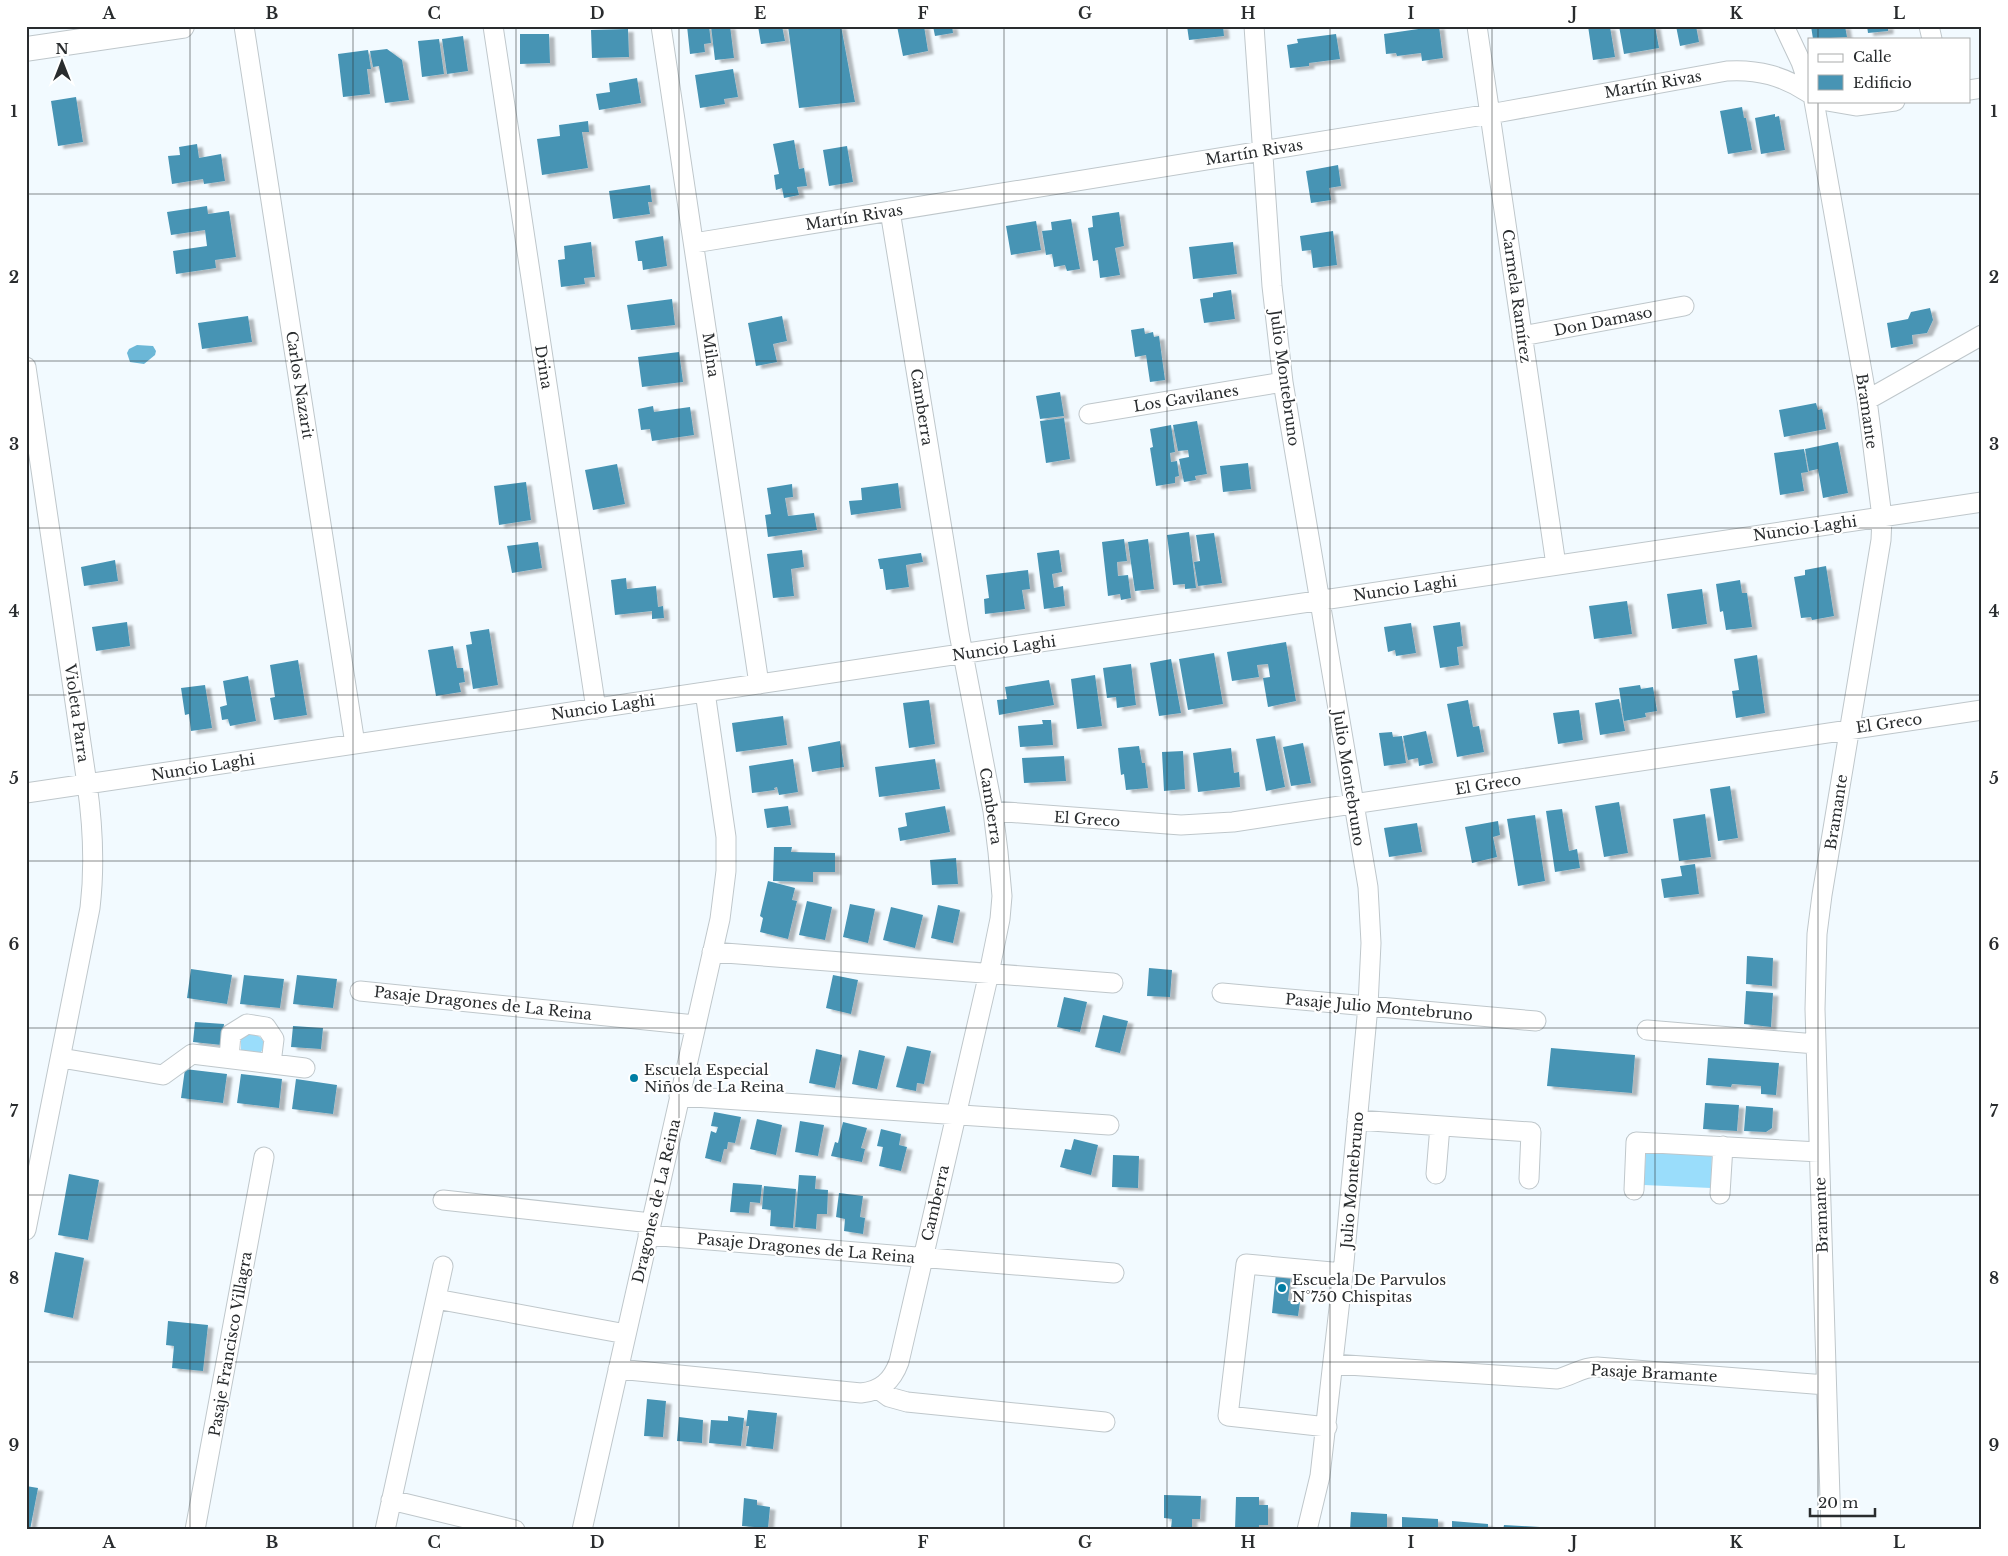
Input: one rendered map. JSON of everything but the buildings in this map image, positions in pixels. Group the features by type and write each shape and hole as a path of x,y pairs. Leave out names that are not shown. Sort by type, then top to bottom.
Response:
{"street":[{"path":"26,49 182,26"},
{"name":"Carlos Nazarit","path":"244,26 354,744"},
{"name":"Drina","path":"493,26 596,709"},
{"name":"Milna","path":"662,26 759,684"},
{"name":"Julio Montebruno","path":"1254,26 1272,286 1283,382 1354,804 1370,911 1371,943 1368,1006 1343,1273 1319,1485 1307,1530"},
{"name":"Carmela Ramírez","path":"1477,26 1556,565"},
{"path":"1784,26 1808,82"},
{"path":"1928,26 1932,38"},
{"name":"Martín Rivas","path":"694,243 1490,114 1742,70 1770,74 1808,93"},
{"name":"Bramante","path":"1814,102 1867,400 1882,517 1881,540 1817,934 1816,1044 1831,1530"},
{"path":"1833,102 1856,106 1887,102"},
{"name":"Camberra","path":"878,1389 892,1378 896,1371 989,973 1000,919 1002,896 993,811 963,654 890,211"},
{"name":"Don Damaso","path":"1522,336 1684,306"},
{"path":"1867,400 1982,336"},
{"name":"Violeta Parra","path":"26,367 94,842 93,886 26,1230"},
{"name":"Los Gavilanes","path":"1089,414 1283,382"},
{"name":"Nuncio Laghi","path":"26,794 1982,502"},
{"name":"Dragones de La Reina","path":"582,1530 724,895 726,838 705,692"},
{"name":"El Greco","path":"993,811 1158,824 1203,825 1233,822 1982,710"},
{"path":"712,952 1113,983"},
{"name":"Pasaje Dragones de La Reina","path":"360,991 696,1025"},
{"name":"Pasaje Julio Montebruno","path":"1222,993 1536,1021"},
{"path":"229,1058 231,1034 247,1024 266,1027 274,1039 271,1063"},
{"path":"1647,1030 1816,1044"},
{"path":"61,1058 163,1075 192,1054 305,1068"},
{"path":"679,1096 1109,1124"},
{"path":"1357,1120 1531,1132 1528,1179"},
{"path":"1436,1174 1440,1126"},
{"path":"1634,1190 1636,1142 1819,1152"},
{"path":"1720,1194 1723,1146"},
{"name":"Pasaje Francisco Villagra","path":"196,1530 264,1157"},
{"name":"Pasaje Dragones de La Reina","path":"443,1200 650,1229 922,1257 1114,1273"},
{"path":"1327,1427 1228,1416 1246,1264 1343,1273"},
{"path":"385,1530 443,1266"},
{"path":"436,1299 626,1334"},
{"name":"Pasaje Bramante","path":"1333,1364 1557,1379 1579,1369 1597,1367 1826,1385"},
{"path":"618,1369 861,1393 878,1389 889,1397 907,1402 1105,1422"},
{"path":"391,1500 515,1530"}],"shaded area":[{"path":"137,345 153,346 156,351 155,355 144,364 130,362 127,353 129,349"},
{"path":"251,1033 259,1036 264,1044 258,1055 241,1051 241,1039"},
{"path":"1646,1148 1712,1151 1711,1188 1644,1185"}],"place":[{"name":"Escuela Especial Niños de La Reina","path":"634,1078"},
{"name":"Escuela De Parvulos N°750 Chispitas","path":"1282,1288"}]}
